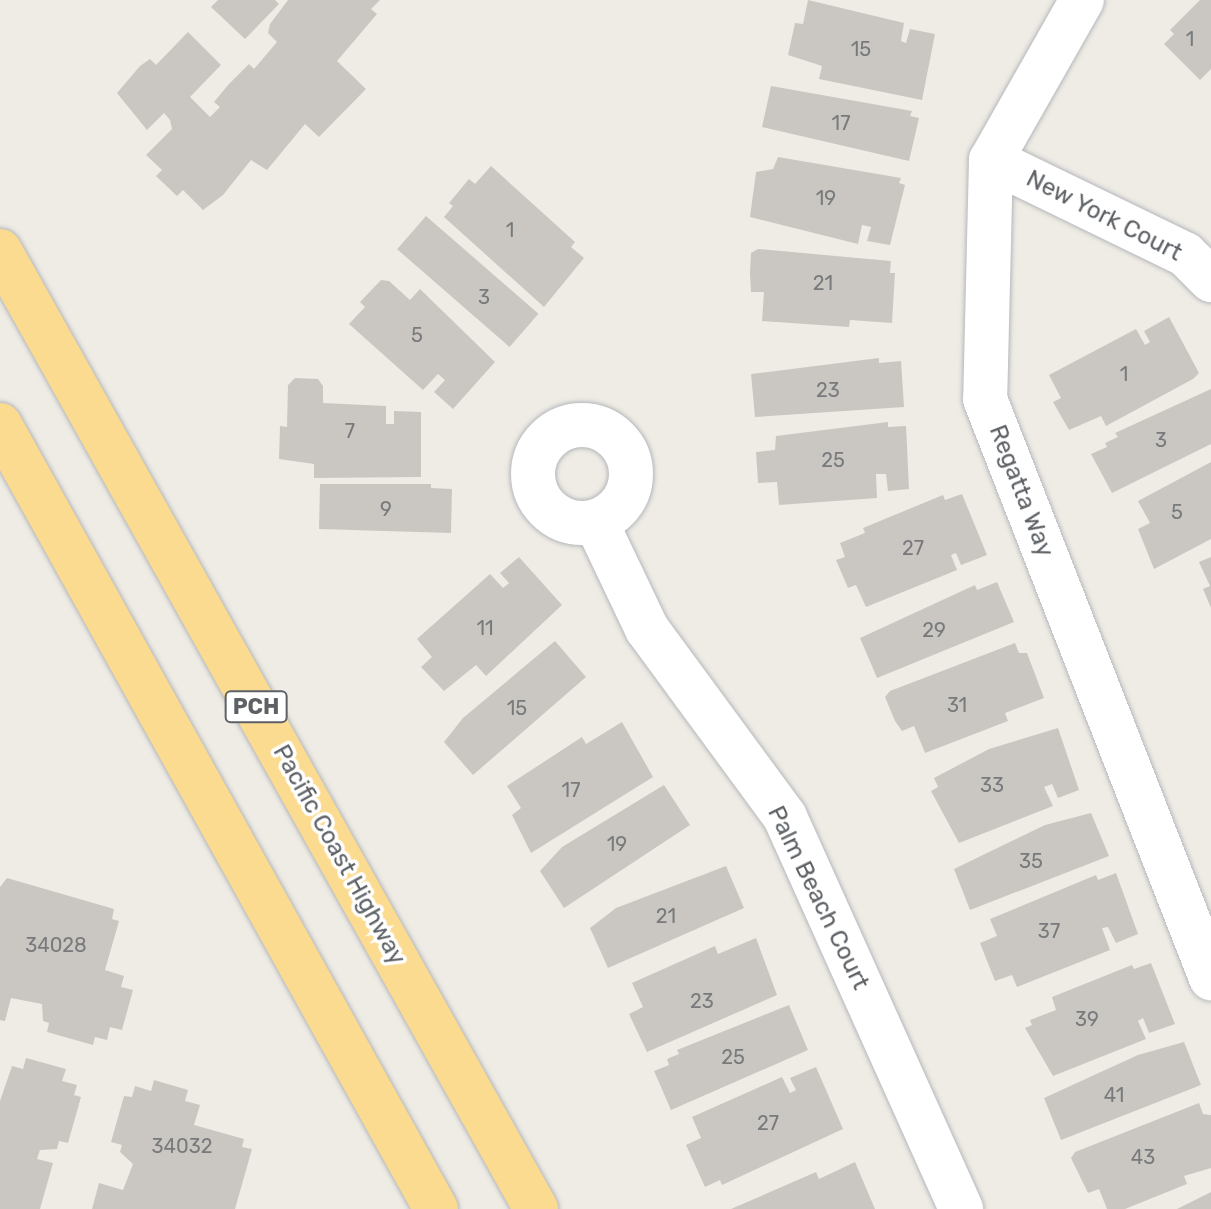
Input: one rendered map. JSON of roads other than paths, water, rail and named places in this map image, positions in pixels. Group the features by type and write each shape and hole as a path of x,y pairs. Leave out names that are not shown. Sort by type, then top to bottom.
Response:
{"highway":[{"name":"Pacific Coast Highway","path":"0,251 536,1209"},
{"path":"0,425 436,1209"}],"street":[{"name":"Regatta Way","path":"1082,0 991,160 985,399 1211,978"},
{"name":"New York Court","path":"991,160 1185,254 1211,280"},
{"name":"Palm Beach Court","path":"596,522 647,629 785,817 961,1209"}]}
